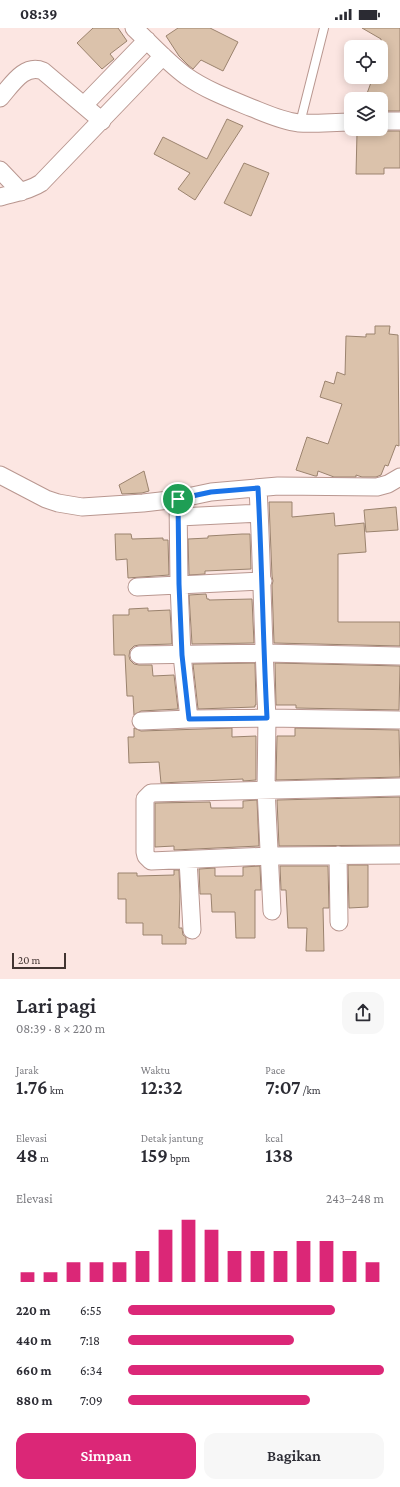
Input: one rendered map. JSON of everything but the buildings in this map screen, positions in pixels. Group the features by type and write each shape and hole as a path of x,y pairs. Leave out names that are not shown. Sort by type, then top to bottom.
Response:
{"street":[{"path":"134,28 186,76 211,90 279,118 300,123 344,122"},
{"path":"84,106 147,40"},
{"path":"0,196 21,192 35,187 47,178 163,56"},
{"path":"0,98 25,71 37,69 43,71 102,121"},
{"path":"388,121 400,120"},
{"path":"0,170 21,192"},
{"path":"0,475 46,499 67,506 91,507 178,499 211,492 278,486 377,487 388,484 400,477"},
{"path":"258,488 263,581 267,718 266,790 268,856 272,911"},
{"path":"178,499 182,655 189,719"},
{"path":"179,517 259,513"},
{"path":"137,587 263,581"},
{"path":"139,655 264,653 400,656"},
{"path":"141,721 267,718 400,720"},
{"path":"400,788 151,793 145,799 146,856 151,861 268,856 400,855"},
{"path":"338,855 340,922"},
{"path":"188,860 192,930"}],"lane":[{"path":"300,123 324,28"}],"route":[{"path":"258,488 263,581 267,718 189,719 182,655 178,499 211,492 258,488"}]}
